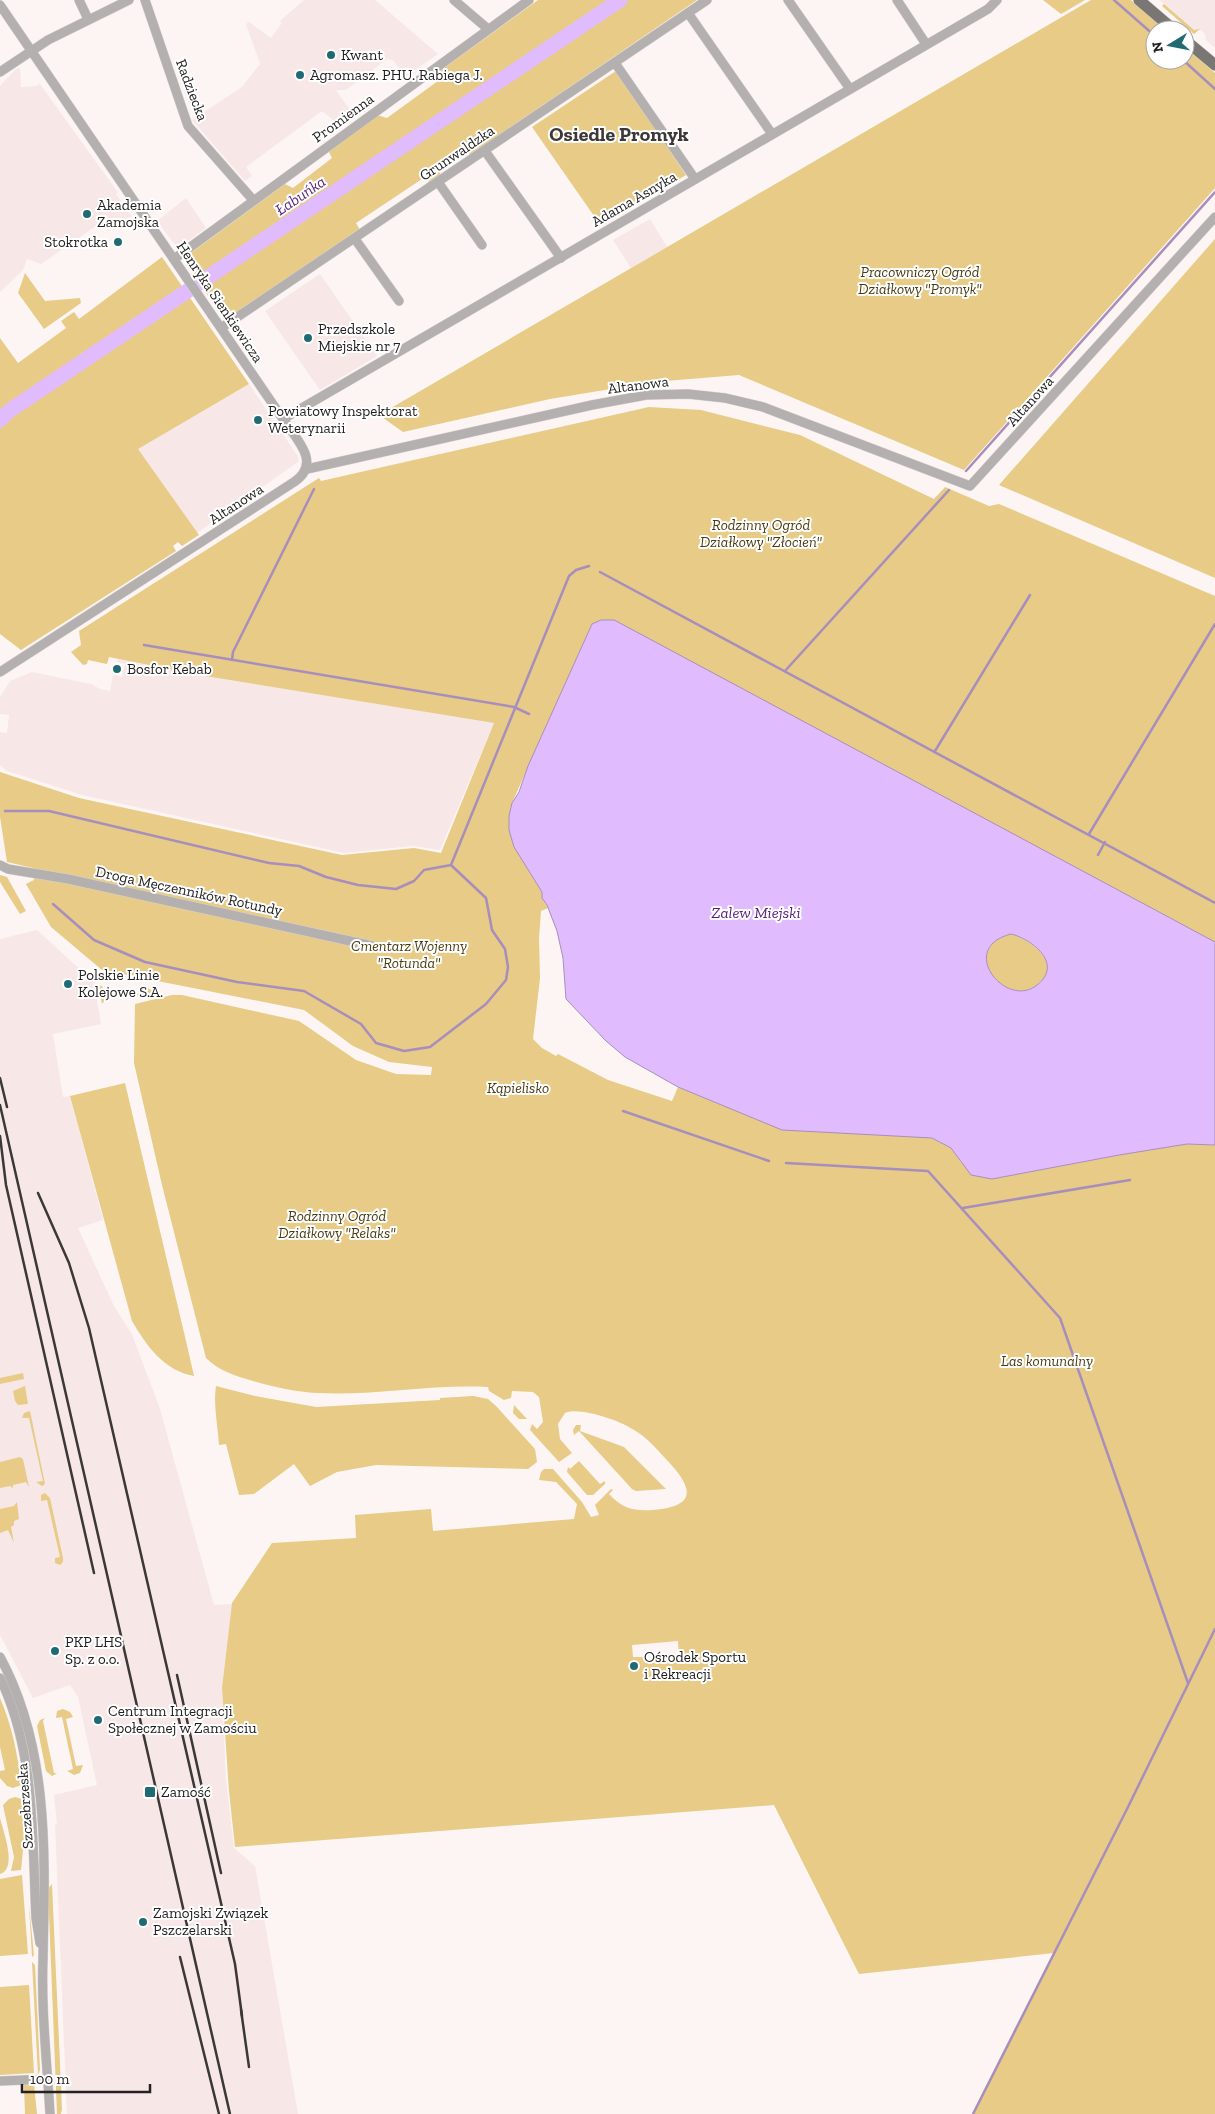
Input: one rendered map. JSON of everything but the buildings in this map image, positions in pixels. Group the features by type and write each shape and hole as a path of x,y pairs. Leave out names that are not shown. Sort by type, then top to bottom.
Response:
{"main road":[{"path":"1139,0 1162,20"},
{"path":"1195,49 1215,66"}],"street":[{"path":"79,0 88,18"},
{"path":"0,72 30,50 88,18 128,0"},
{"name":"Radziecka","path":"145,0 188,126 254,200"},
{"path":"454,0 488,29"},
{"name":"Promienna","path":"174,259 529,0"},
{"name":"Grunwaldzka","path":"221,328 707,0"},
{"path":"788,0 850,89"},
{"path":"897,0 926,44"},
{"name":"Adama Asnyka","path":"283,419 988,9 996,0"},
{"name":"Henryka Sienkiewicza","path":"0,5 304,450 307,469"},
{"path":"688,13 772,134"},
{"path":"615,63 695,179"},
{"path":"485,151 561,258"},
{"path":"438,182 482,245"},
{"name":"Altanowa","path":"0,672 294,482 304,475 307,469 592,405 646,395 716,396 763,407 970,486 1215,217"},
{"path":"355,239 399,300"},
{"name":"Droga Męczenników Rotundy","path":"4,867 77,881 373,946"},
{"name":"Szczebrzeska","path":"0,1657 25,1714 38,1773 45,1918 42,1959"},
{"name":"Szczebrzeska","path":"0,1678 16,1717 26,1759 36,1918 42,1959 50,2114"},
{"path":"0,2081 48,2079"}],"shaded area":[{"path":"304,0 375,0 438,54 405,77 393,60 387,59 346,90 336,90 352,113 338,124 322,111 246,167 252,176 245,181 192,120 242,87 260,64 246,24 249,22 271,38 282,23 280,21"},
{"path":"1159,0 1215,0 1215,48 1206,40 1205,34 1201,30 1195,30 1195,20 1182,20"},
{"path":"20,68 21,87 40,84 114,187 118,193 116,194 132,216 115,228 112,224 108,227 103,221 41,264 27,259 23,270 0,292 0,86 16,69"},
{"path":"186,198 206,228 180,247 176,246 157,221"},
{"path":"650,219 667,247 631,268 613,240"},
{"path":"320,274 377,356 320,390 265,311"},
{"path":"249,384 299,458 298,462 197,533 137,449"},
{"path":"118,659 199,675 494,723 440,850 413,846 344,853 82,795 7,771 0,765 0,732 7,733 9,715 0,714 0,697 10,681 32,672 91,684 100,689 110,691 113,675 122,677 125,664 117,662"},
{"path":"37,930 94,982 101,1024 53,1034 63,1097 70,1096 103,1220 78,1228 114,1306 132,1334 160,1409 214,1605 232,1604 222,1688 226,1781 234,1848 255,1866 298,2114 67,2114 55,1825 57,1825 54,1795 97,1785 78,1697 70,1685 33,1698 0,1635 0,939"}],"green space":[{"path":"538,0 697,0 470,155 466,149 438,169 441,175 430,183 425,177 356,223 360,230 229,318 222,317 187,264 188,255 285,184 293,188 332,158 329,152 377,115 387,118 438,81 437,73"},
{"path":"1043,0 1085,0 1061,14"},
{"name":"Pracowniczy Ogród Działkowy \"Promyk\"","path":"1091,0 1131,0 1154,20 1145,20 1145,70 1195,70 1195,56 1215,73 1215,188 964,470 739,375 653,382 550,399 403,432 379,415"},
{"path":"1164,4 1182,20 1178,20 1162,6"},
{"path":"616,71 686,175 601,226 532,127"},
{"path":"1215,239 1215,578 999,485"},
{"path":"162,257 249,384 138,449 199,535 182,546 178,542 173,546 176,551 21,650 0,634 0,338 18,363 66,328 61,321 74,312 79,319"},
{"path":"25,273 45,301 80,298 81,303 44,329 18,293"},
{"path":"649,407 701,410 800,435 934,499 945,487 989,506 999,504 1215,596 1215,942 1041,849 596,622 592,624 512,803 525,865 542,892 542,898 548,908 541,911 539,938 540,978 533,1039 542,1048 556,1056 558,1054 608,1080 672,1101 678,1087 722,1105 932,1138 951,1148 961,1162 982,1177 992,1179 1187,1144 1215,1145 1215,2114 973,2114 1054,1953 859,1974 774,1805 235,1847 222,1688 232,1603 272,1543 356,1538 355,1515 431,1509 433,1531 574,1519 577,1504 556,1482 539,1480 544,1469 553,1469 582,1502 591,1517 599,1515 595,1505 611,1489 613,1490 609,1494 619,1503 629,1508 640,1510 668,1508 679,1504 685,1499 687,1493 681,1477 654,1446 628,1426 600,1415 580,1411 565,1413 558,1424 560,1439 572,1453 559,1462 530,1430 532,1424 537,1429 543,1422 539,1397 533,1392 512,1391 511,1398 504,1400 489,1391 488,1387 445,1387 360,1393 309,1392 277,1387 240,1377 222,1370 211,1363 206,1358 162,1185 134,1063 135,1004 172,995 182,995 299,1021 356,1060 396,1074 431,1075 432,1067 389,1062 353,1046 304,1010 102,970 51,927 26,884 34,880 33,868 7,862 0,817 0,772 79,798 342,855 414,848 441,853 494,723 199,675 109,657 107,664 88,660 87,664 83,665 71,652 81,645 79,631 319,478 321,481","holes":["678,1641 679,1660 645,1663 644,1657 633,1657 632,1645"]},
{"path":"0,875 7,877 26,911 20,914 0,882"},
{"path":"1011,934 1036,947 1046,961 1047,969 1044,977 1037,985 1025,991 1012,990 1001,984 992,974 987,963 988,951 995,941"},
{"path":"101,985 108,996 102,1004 99,989"},
{"path":"142,985 155,992 123,998 139,993"},
{"path":"125,1083 194,1376 174,1369 157,1356 143,1339 132,1321 70,1096"},
{"path":"23,1373 24,1379 0,1384 0,1378"},
{"path":"25,1386 28,1404 18,1405 13,1391"},
{"path":"216,1386 255,1396 316,1407 440,1400 440,1398 473,1396 488,1399 535,1449 537,1462 528,1469 376,1465 337,1472 310,1486 294,1464 254,1494 239,1495 226,1444 219,1445 215,1408"},
{"path":"514,1405 527,1419 519,1419 513,1413"},
{"path":"30,1411 45,1484 42,1486 36,1482 43,1481 29,1418 22,1418 24,1413"},
{"path":"576,1425 581,1425 580,1431 624,1447 666,1489 636,1491 632,1489 579,1431 574,1435 573,1430"},
{"path":"20,1457 23,1459 29,1487 26,1482 13,1485 13,1488 10,1486 0,1488 0,1462"},
{"path":"579,1461 600,1484 605,1481 605,1484 593,1495 587,1495 567,1472 568,1467 570,1469"},
{"path":"45,1493 50,1498 63,1558 63,1562 60,1565 55,1563 55,1558 60,1557 47,1500 41,1501 41,1495"},
{"path":"17,1502 19,1519 14,1521 14,1525 11,1527 14,1543 8,1530 0,1533 0,1509 14,1506"},
{"path":"0,1698 11,1730 18,1763 21,1785 13,1788 7,1786 0,1778 0,1771 5,1770 0,1747"},
{"path":"63,1709 70,1712 73,1717 66,1719 76,1766 83,1765 80,1773 74,1775 67,1771 73,1769 62,1717 56,1718 57,1711"},
{"path":"45,1718 43,1721 54,1773 57,1773 52,1776 46,1771 37,1726 40,1720"},
{"path":"15,1797 22,1799 24,1840 21,1870 11,1871 14,1857 3,1805 9,1799"},
{"path":"0,1818 9,1858 5,1871 0,1874"},
{"path":"22,1875 28,1954 0,1956 0,1879"},
{"path":"52,1884 61,2114 57,2114 48,1889"},
{"path":"29,1905 34,1955 32,1957"},
{"path":"32,1962 35,1965 40,2070 38,2075"},
{"path":"29,1985 34,2073 0,2075 0,1987"},
{"path":"34,2084 37,2114 25,2114 24,2085"}],"water":[{"name":"Zalew Miejski","path":"601,620 614,620 618,622 1215,942 1215,1145 1187,1144 992,1179 971,1175 951,1148 932,1138 782,1130 678,1087 625,1057 606,1041 566,999 563,958 557,931 547,905 542,898 542,892 514,847 509,830 509,816 512,803 519,792 528,766 592,624","holes":["1011,934 1036,947 1046,961 1047,969 1044,977 1037,985 1025,991 1012,990 1001,984 992,974 987,963 988,951 995,941"]}],"waterway":[{"name":"Łabuńka","path":"0,420 9,411 620,0"},
{"path":"1114,0 1145,27"},
{"path":"1194,70 1215,89"},
{"path":"966,471 1215,192"},
{"path":"232,660 233,652 314,489"},
{"path":"785,671 949,490"},
{"path":"451,865 569,576 576,570 589,566"},
{"path":"600,572 1215,903"},
{"path":"935,751 1030,595"},
{"path":"1089,834 1215,624"},
{"path":"144,645 514,707 529,714"},
{"path":"5,811 49,811 269,863 299,866 326,877 358,885 396,889 414,881 424,870 451,865 486,898 492,930 505,949 508,967 506,980 486,1004 430,1047 404,1051 376,1043 361,1024 304,991 237,982 145,962 94,940 53,904"},
{"path":"1098,855 1105,842"},
{"path":"623,1111 769,1161"},
{"path":"786,1163 928,1171 1060,1318 1188,1683"},
{"path":"963,1208 1130,1180"},
{"path":"973,2114 1128,1807 1215,1629"}],"railway":[{"path":"0,1078 7,1107"},
{"path":"0,1105 230,2114"},
{"path":"0,1136 6,1185 94,1573"},
{"path":"38,1193 69,1263 89,1328 235,1964 242,2016"},
{"path":"177,1675 221,1873"},
{"path":"180,1957 219,2114"},
{"path":"241,2010 249,2067"}],"place":[{"name":"Kwant","path":"331,55"},
{"name":"Agromasz. PHU. Rabiega J.","path":"300,75"},
{"name":"Akademia Zamojska","path":"87,214"},
{"name":"Stokrotka","path":"118,242"},
{"name":"Przedszkole Miejskie nr 7","path":"308,338"},
{"name":"Powiatowy Inspektorat Weterynarii","path":"258,420"},
{"name":"Bosfor Kebab","path":"117,669"},
{"name":"Polskie Linie Kolejowe S.A.","path":"68,984"},
{"name":"PKP LHS Sp. z o.o.","path":"55,1651"},
{"name":"Ośrodek Sportu i Rekreacji","path":"634,1666"},
{"name":"Centrum Integracji Społecznej w Zamościu","path":"98,1720"},
{"name":"Zamość","path":"150,1792"},
{"name":"Zamojski Związek Pszczelarski","path":"143,1922"}],"district":[{"name":"Osiedle Promyk","path":"619,134"}],"park label":[{"name":"Rodzinny Ogród Działkowy \"Złocień\"","path":"761,534"},
{"name":"Cmentarz Wojenny \"Rotunda\"","path":"409,954"},
{"name":"Kąpielisko","path":"518,1088"},
{"name":"Rodzinny Ogród Działkowy \"Relaks\"","path":"337,1224"},
{"name":"Las komunalny","path":"1047,1361"}]}
